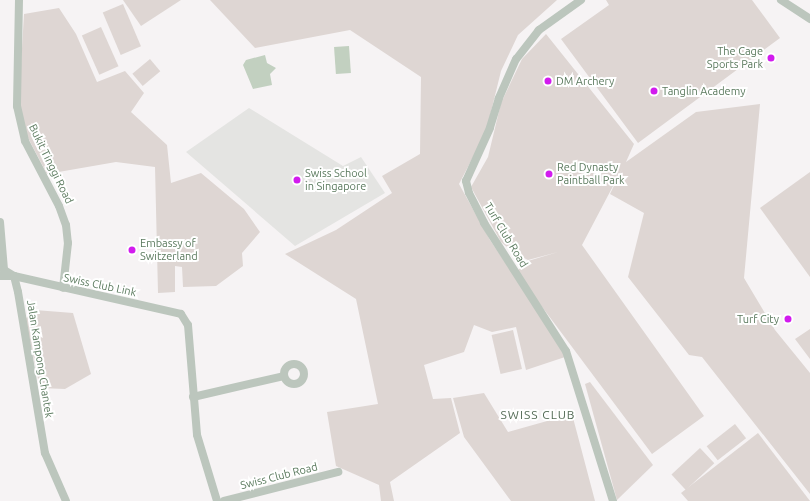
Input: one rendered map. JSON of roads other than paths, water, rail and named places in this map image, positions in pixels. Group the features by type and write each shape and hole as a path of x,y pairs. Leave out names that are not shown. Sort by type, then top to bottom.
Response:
{"street":[{"name":"Bukit Tinggi Road","path":"19,0 16,106 25,141 60,206 66,225 68,243 63,288"},
{"name":"Turf Club Road","path":"581,0 539,30 516,59 499,98 490,128 466,181 468,193 484,223 553,328 566,351 613,501"},
{"path":"782,0 810,19"},
{"name":"Jalan Kampong Chantek","path":"0,222 4,270 14,276 45,453 66,501"},
{"name":"Swiss Club Link","path":"0,276 14,276 181,314 188,325 193,396"},
{"path":"218,501 197,435 193,396 284,376"},
{"name":"Swiss Club Road","path":"224,501 338,472"}],"place":[{"name":"The Cage Sports Park","path":"771,58"},
{"name":"DM Archery","path":"548,81"},
{"name":"Tanglin Academy","path":"654,91"},
{"name":"Red Dynasty Paintball Park","path":"549,174"},
{"name":"Swiss School in Singapore","path":"297,180"},
{"name":"Embassy of Switzerland","path":"132,250"},
{"name":"Turf City","path":"788,319"}],"district":[{"name":"SWISS CLUB","path":"538,415"}]}
